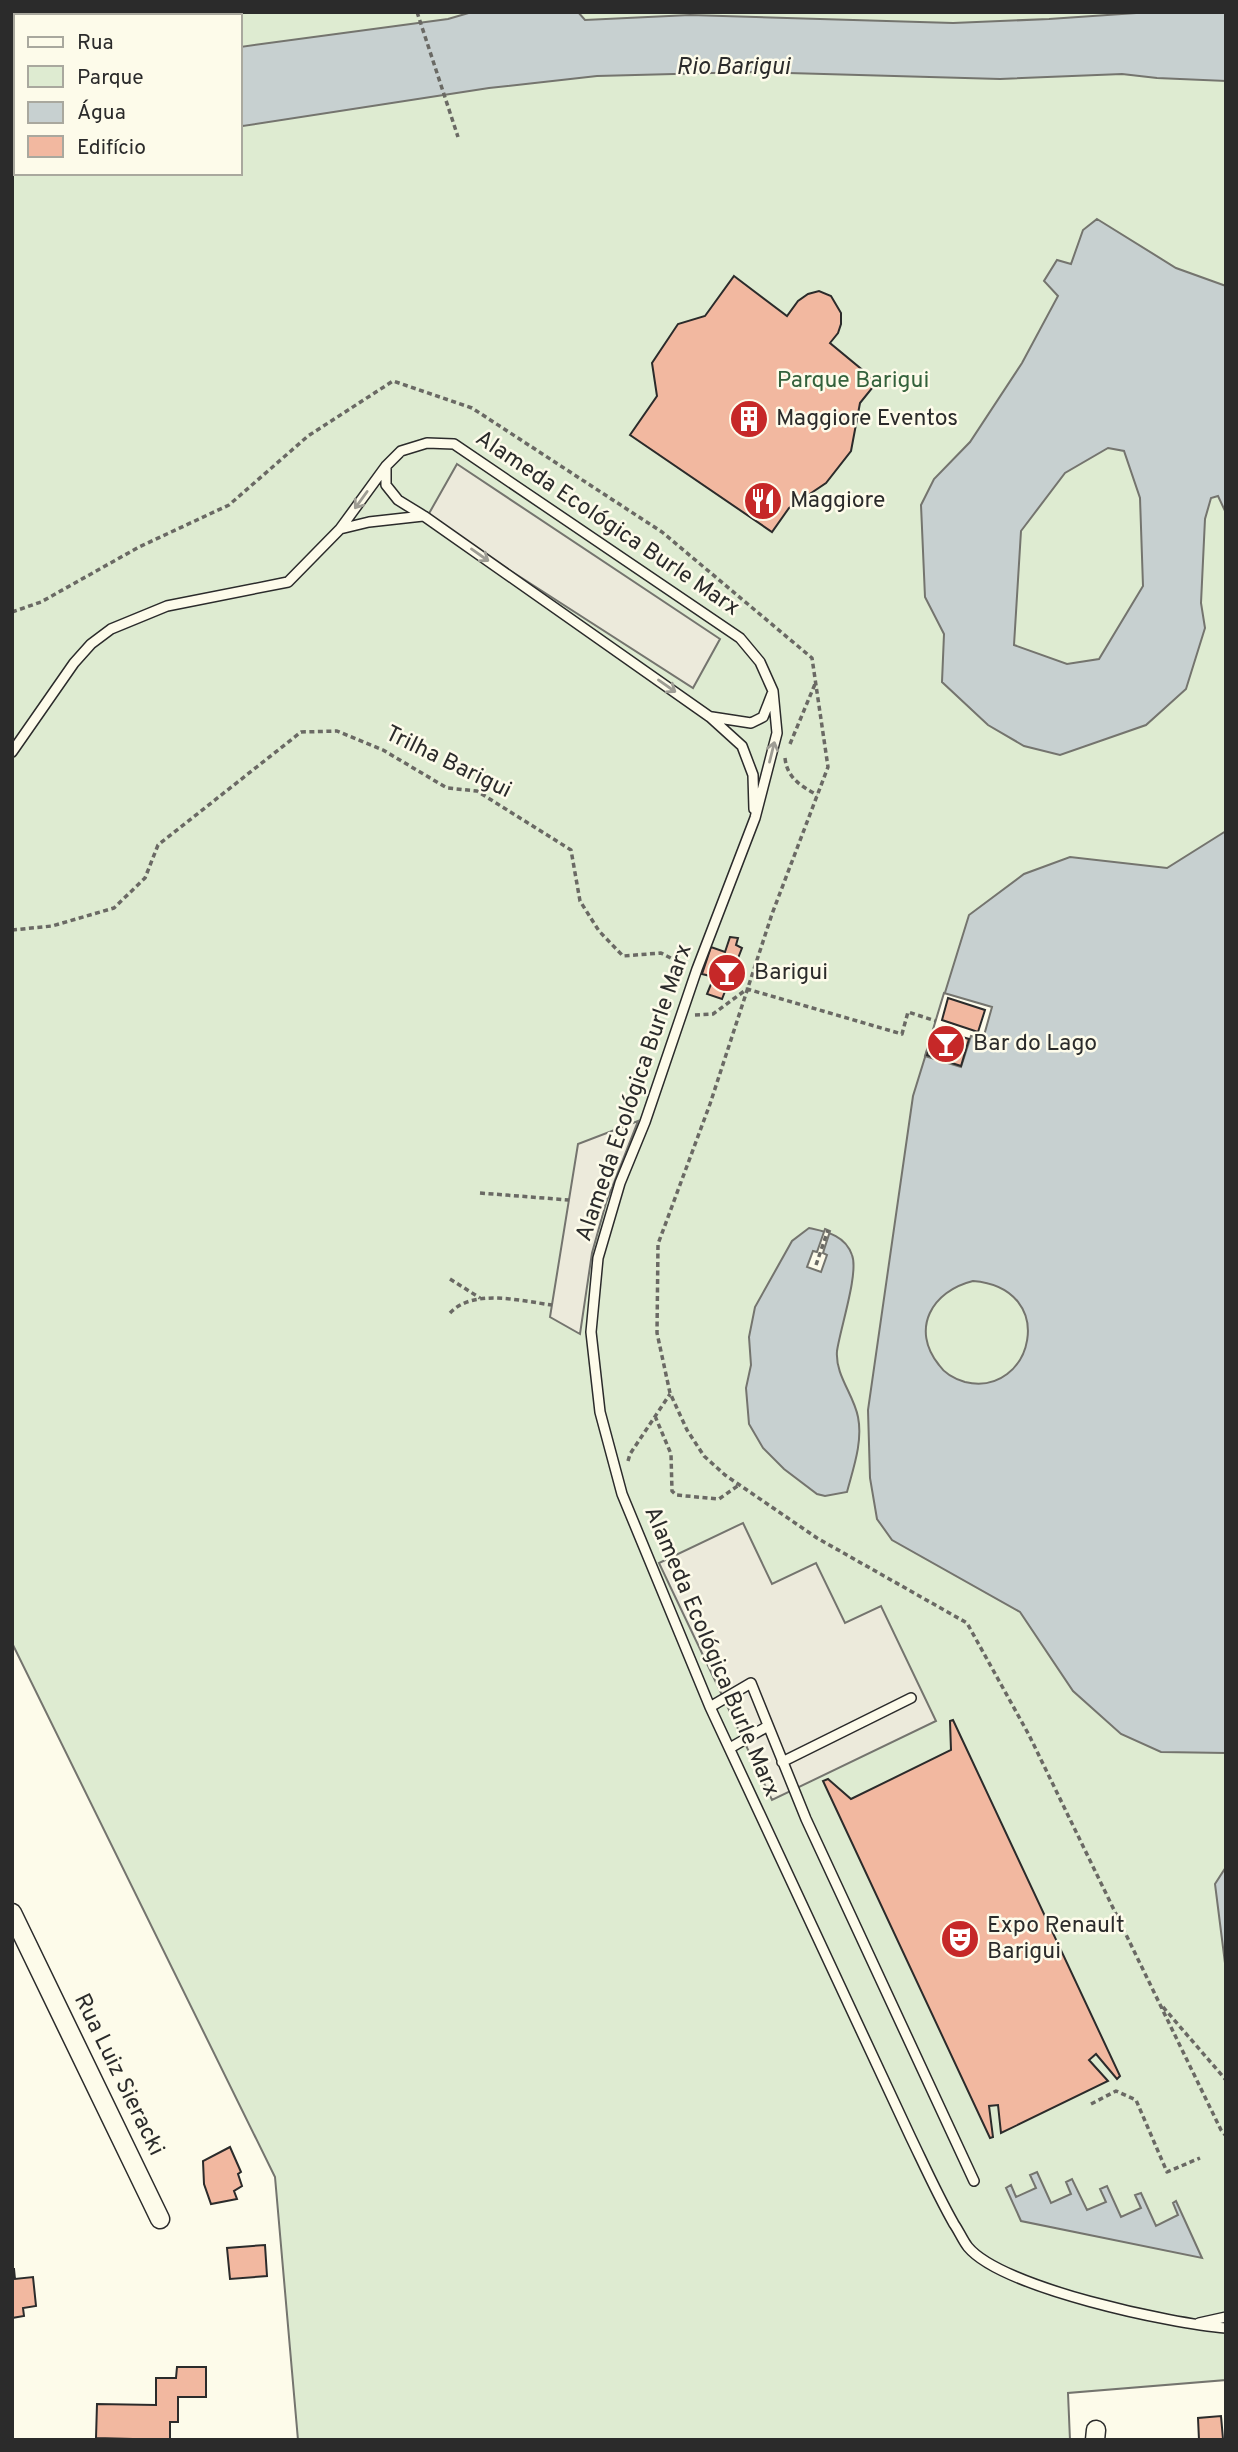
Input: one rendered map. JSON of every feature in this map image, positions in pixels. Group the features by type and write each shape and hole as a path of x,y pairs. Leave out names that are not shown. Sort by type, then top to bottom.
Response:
{"street":[{"name":"Rua Luiz Sieracki","path":"12,1913 160,2219"},
{"path":"12,1956 31,1953"}],"lane":[{"name":"Alameda Ecológica Burle Marx","path":"12,752 74,663 91,644 111,629 167,606 288,582 340,529 386,466 401,451 426,443 454,444 740,638 760,662 773,691 777,733 755,818 697,969 645,1122 621,1183 598,1258 591,1332 600,1412 622,1494 710,1707 940,2199 969,2248 997,2269 1056,2291 1191,2325 1226,2328"},
{"name":"Alameda Ecológica Burle Marx","path":"386,466 386,485 398,500 710,717 742,746 753,775 755,818"},
{"path":"340,529 369,522 424,516"},
{"path":"710,717 751,723 763,717 773,691"},
{"path":"710,1707 751,1683 806,1819 974,2181"},
{"path":"782,1762 911,1698"},
{"path":"730,1748 768,1726"},
{"name":"Alameda Ecológica Burle Marx","path":"1191,2325 1226,2317"}],"path":[{"path":"417,12 457,137"},
{"path":"816,682 785,758 788,773 795,781 817,795"},
{"name":"Trilha Barigui","path":"12,930 52,926 114,908 145,878 158,845 302,732 337,731 383,750 447,788 477,791 570,850 580,901 599,931 623,956 661,953 697,969"},
{"path":"681,1015 713,1014 747,989 902,1034 908,1012 936,1021"},
{"path":"480,1193 569,1200"},
{"path":"816,1265 828,1230"},
{"path":"450,1279 482,1300"},
{"path":"450,1313 459,1303 482,1300 551,1305"},
{"path":"622,1494 629,1454 670,1393"},
{"path":"655,1416 671,1454 672,1491 676,1495 719,1499 739,1485"},
{"path":"1226,2080 1160,2004 1226,2136"},
{"path":"1091,2104 1116,2091 1136,2100 1167,2172 1200,2158"}],"green space":[{"name":"Parque Barigui","path":"12,12 1226,12 1226,2380 1068,2393 1070,2440 298,2440 275,2177 12,1643"}],"shaded area":[{"path":"457,464 720,639 693,688 427,517"},
{"path":"638,1121 606,1203 592,1253 580,1334 550,1317 578,1144"},
{"path":"743,1523 772,1584 816,1563 845,1623 881,1606 936,1721 772,1800 659,1563"}],"water":[{"name":"Rio Barigui","path":"472,12 578,12 585,20 690,15 953,23 1151,12 1226,12 1226,81 1122,74 1000,79 751,72 597,76 489,88 242,125 242,47 448,19"},
{"path":"1097,219 1176,268 1226,286 1226,513 1218,496 1211,498 1205,519 1201,603 1205,628 1186,689 1146,725 1060,755 1024,746 988,725 942,682 944,634 925,597 921,505 934,479 970,442 1022,363 1058,296 1044,281 1057,260 1071,264 1083,230","holes":["1108,448 1124,451 1140,498 1143,586 1099,659 1067,664 1014,645 1021,531 1065,473"]},
{"path":"1226,831 1226,1753 1161,1752 1121,1734 1073,1691 1020,1612 892,1540 877,1519 870,1478 868,1410 913,1096 969,915 1024,874 1070,857 1167,868","holes":["973,1281 1000,1288 1018,1302 1027,1320 1027,1340 1020,1359 1007,1374 988,1383 965,1382 954,1378 941,1368 930,1351 926,1338 930,1313 946,1293 959,1286"]},
{"path":"809,1228 840,1239 849,1248 853,1263 837,1360 858,1417 858,1446 847,1492 825,1496 817,1494 784,1469 763,1448 749,1424 746,1388 751,1365 749,1337 755,1307 792,1241"},
{"path":"1226,1867 1226,1971 1215,1884"},
{"path":"1037,2172 1051,2203 1071,2194 1066,2182 1072,2179 1087,2210 1106,2202 1100,2189 1107,2186 1121,2217 1141,2208 1135,2195 1141,2193 1156,2226 1178,2215 1173,2203 1176,2201 1202,2258 1021,2221 1006,2188 1011,2185 1016,2197 1036,2188 1030,2175"}],"pier":[{"path":"944,993 992,1007 983,1039 971,1036 961,1067 925,1056"},
{"path":"825,1229 830,1231 823,1253 827,1255 821,1272 807,1267 813,1251 817,1252"}],"building":[{"name":"Maggiore Eventos","path":"734,276 787,316 798,301 808,294 819,291 831,296 841,313 841,324 830,343 877,382 860,403 851,451 826,483 789,508 772,532 630,435 657,396 652,363 678,324 705,316"},
{"path":"730,937 738,938 736,945 742,948 722,999 707,994 714,977 702,974 711,947 725,952"},
{"path":"948,998 985,1010 978,1032 942,1020"},
{"path":"935,1029 969,1039 961,1066 927,1055"},
{"path":"953,1720 1120,2076 1117,2079 1096,2054 1089,2060 1108,2081 1001,2133 998,2105 989,2106 993,2137 990,2138 823,1781 828,1779 851,1799 951,1750 950,1721"},
{"path":"230,2147 241,2172 238,2174 242,2186 234,2191 237,2199 211,2204 204,2184 203,2161"},
{"path":"265,2245 267,2276 230,2279 227,2248"},
{"path":"12,2269 15,2279 33,2277 36,2306 23,2308 24,2316 12,2318"},
{"path":"177,2367 206,2367 206,2397 178,2397 178,2422 170,2422 170,2440 96,2438 97,2404 156,2405 156,2378 176,2378"},
{"path":"1221,2416 1223,2439 1199,2440 1198,2418"}],"place":[{"name":"Maggiore Eventos","path":"749,419"},
{"name":"Maggiore","path":"763,501"},
{"name":"Barigui","path":"727,973"},
{"name":"Bar do Lago","path":"946,1044"},
{"name":"Expo Renault Barigui","path":"960,1939"}]}
